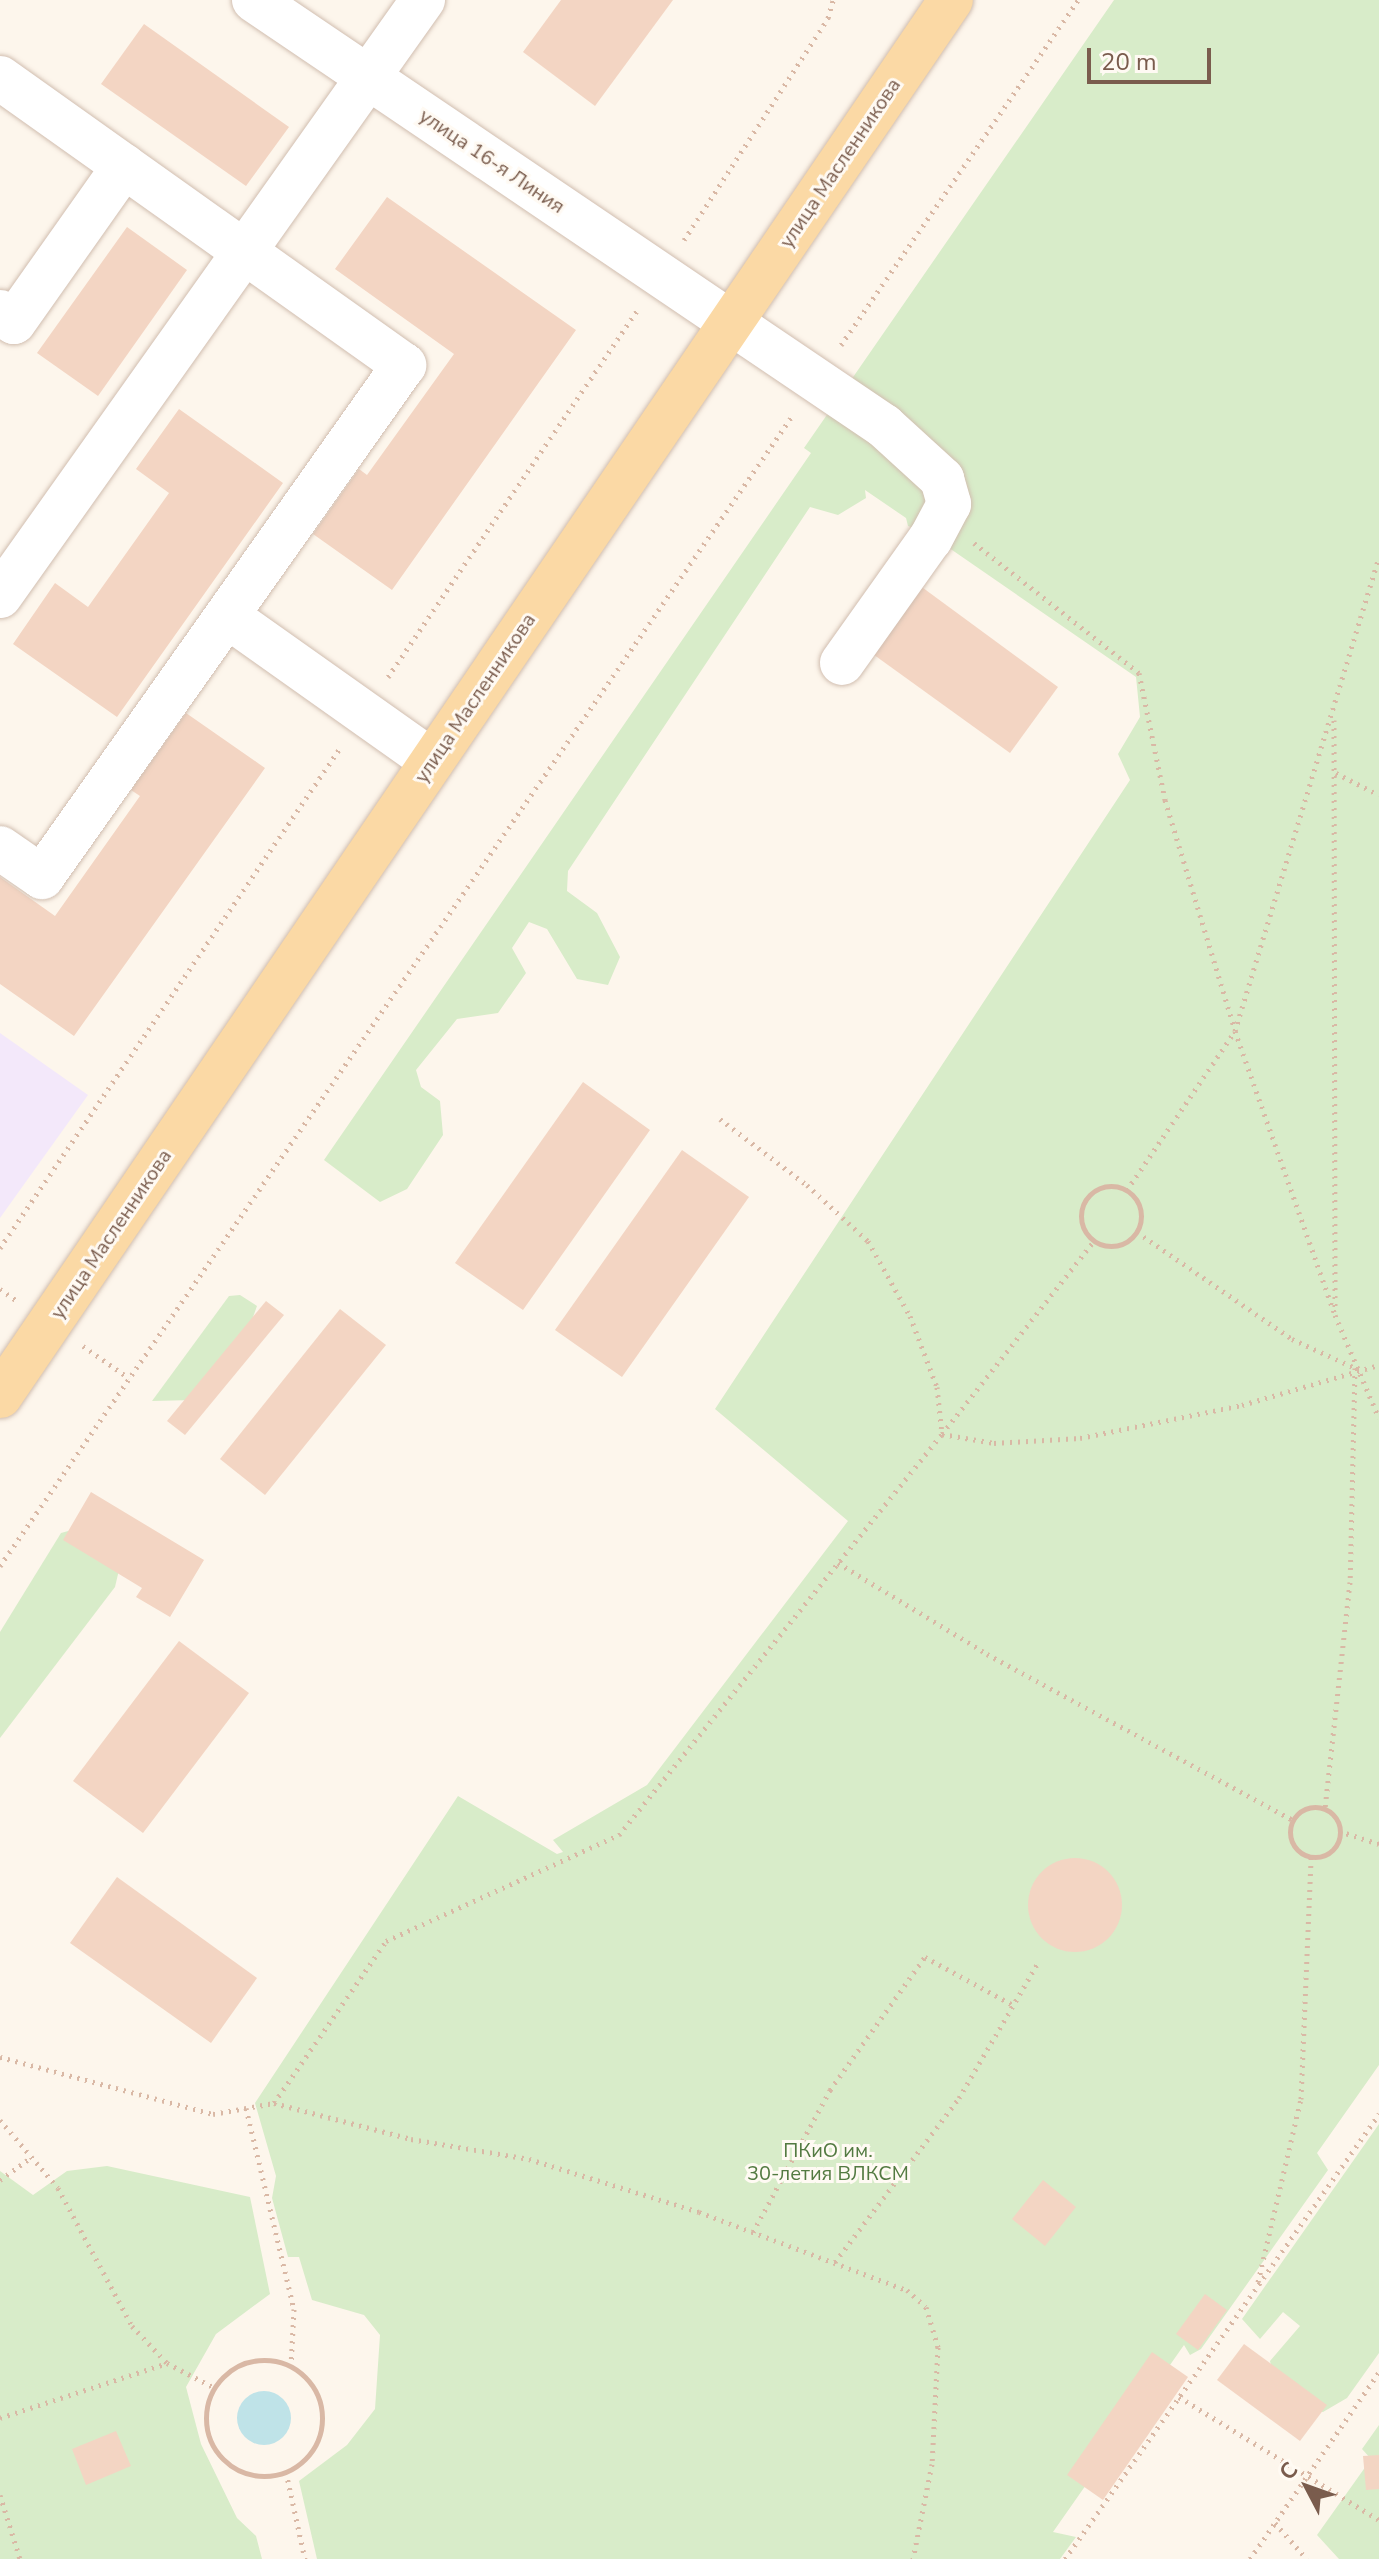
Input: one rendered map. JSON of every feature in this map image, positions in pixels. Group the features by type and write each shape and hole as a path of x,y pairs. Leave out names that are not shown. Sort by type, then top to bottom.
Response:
{"main road":[{"name":"улица Масленникова","path":"0,1396 951,0"}],"street":[{"name":"улица 16-я Линия","path":"254,0 884,426 942,479 949,504 942,517"},
{"path":"0,596 423,0"},
{"path":"0,78 404,365 42,877 0,848"},
{"path":"0,312 14,322 124,166"},
{"path":"842,663 942,517"},
{"path":"227,616 432,761"}],"path":[{"path":"0,1248 661,275 828,18 833,0"},
{"path":"0,1566 1078,0"},
{"path":"942,517 1139,673 1165,800 1235,1031 1335,1315 1355,1368 1379,1418"},
{"path":"1127,1190 1235,1031 1379,557"},
{"path":"1334,712 1335,1315"},
{"path":"1336,773 1379,795"},
{"path":"720,1119 807,1185 868,1241 910,1316 937,1387 942,1434"},
{"path":"1108,1186 1127,1190 1140,1205 1137,1232 1116,1246 1094,1241 1083,1226 1085,1200 1108,1186"},
{"path":"1137,1232 1292,1339 1355,1368"},
{"path":"274,2103 386,1941 619,1835 1094,1241"},
{"path":"942,1434 994,1443 1080,1438 1242,1405 1355,1368 1379,1365"},
{"path":"1355,1368 1350,1582 1325,1809 1339,1831 1379,1844"},
{"path":"838,1563 987,1654 1293,1820"},
{"path":"1325,1809 1303,1809 1293,1820 1290,1838 1295,1848 1311,1856 1335,1847 1339,1831"},
{"path":"1257,2287 1301,2099 1311,1856"},
{"path":"753,2232 830,2090 925,1957 1013,2005"},
{"path":"835,2262 959,2098 1039,1961"},
{"path":"0,2057 213,2114 274,2103 411,2139 529,2159 753,2232 907,2290 926,2307 938,2347 932,2464 913,2559"},
{"path":"246,2108 294,2309 291,2366"},
{"path":"1065,2559 1379,2114"},
{"path":"0,2120 58,2188 132,2326 167,2363 215,2388"},
{"path":"0,2180 32,2157"},
{"path":"255,2361 291,2366 316,2391 322,2426 306,2459 286,2472 256,2476 223,2460 207,2428 215,2388 237,2366 255,2361"},
{"path":"0,2418 167,2363"},
{"path":"1250,2559 1379,2372"},
{"path":"1179,2397 1305,2478 1379,2520"},
{"path":"286,2472 305,2559"},
{"path":"0,2495 20,2559"},
{"path":"1275,2523 1307,2559"}],"shaded area":[{"path":"0,1033 88,1095 0,1218"}],"green space":[{"name":"ПКиО им. 30-летия ВЛКСМ","path":"1114,0 1379,0 1379,2065 1317,2153 1328,2170 1201,2349 1190,2355 1184,2345 1053,2532 1076,2537 1060,2559 317,2559 299,2481 347,2445 375,2409 380,2335 364,2315 312,2300 299,2257 288,2257 272,2198 276,2176 255,2103 458,1796 557,1854 563,1852 553,1840 647,1785 848,1521 715,1409 1130,780 1118,754 1140,717 1136,677 926,532 908,526 906,518 865,490 866,498 838,515 810,507 568,871 567,891 597,913 620,957 608,985 577,979 547,929 529,922 512,948 526,973 498,1013 457,1019 416,1070 421,1087 440,1101 443,1135 407,1189 380,1202 324,1160 811,453 804,448"},
{"path":"240,1295 257,1306 248,1331 194,1400 152,1401 229,1296"},
{"path":"79,1528 122,1557 115,1587 0,1738 0,1632 61,1533"},
{"path":"1379,2124 1379,2353 1347,2398 1323,2412 1306,2409 1274,2378 1270,2361 1300,2326 1283,2312 1260,2339 1242,2319"},
{"path":"107,2166 250,2197 270,2294 216,2334 186,2387 201,2444 237,2518 256,2536 262,2559 0,2559 0,2171 33,2195 67,2171"},
{"path":"1379,2425 1379,2559 1339,2559 1317,2535 1371,2459 1362,2449"}],"water":[{"path":"264,2391 283,2399 291,2418 283,2437 264,2445 245,2437 237,2418 245,2399"}],"building":[{"path":"561,0 673,0 595,106 523,52"},
{"path":"144,24 289,127 246,186 101,84"},
{"path":"387,197 576,330 392,590 313,534 359,469 367,475 454,354 335,269"},
{"path":"127,227 187,270 98,396 37,353"},
{"path":"179,409 283,483 117,717 13,644 55,583 88,607 169,493 136,469"},
{"path":"919,585 1058,687 1010,753 870,652"},
{"path":"186,713 265,768 74,1036 0,984 0,877 55,916 140,796 131,790"},
{"path":"583,1082 650,1130 523,1310 455,1263"},
{"path":"682,1150 749,1197 622,1377 555,1330"},
{"path":"266,1301 284,1315 185,1435 167,1421"},
{"path":"340,1309 386,1345 265,1495 220,1459"},
{"path":"91,1492 204,1560 170,1617 136,1597 142,1588 63,1540"},
{"path":"179,1641 249,1693 143,1833 73,1781"},
{"path":"1066,1858 1084,1858 1109,1871 1119,1887 1122,1905 1119,1923 1109,1939 1084,1952 1066,1952 1041,1939 1028,1914 1028,1896 1041,1871"},
{"path":"117,1877 257,1978 211,2043 70,1943"},
{"path":"1043,2180 1076,2207 1045,2246 1012,2219"},
{"path":"1205,2294 1227,2310 1198,2350 1176,2334"},
{"path":"1244,2344 1327,2405 1300,2441 1217,2380"},
{"path":"1152,2352 1188,2377 1103,2500 1067,2475"},
{"path":"116,2431 131,2466 86,2485 72,2449"},
{"path":"1379,2455 1379,2489 1366,2490 1363,2456"}]}
